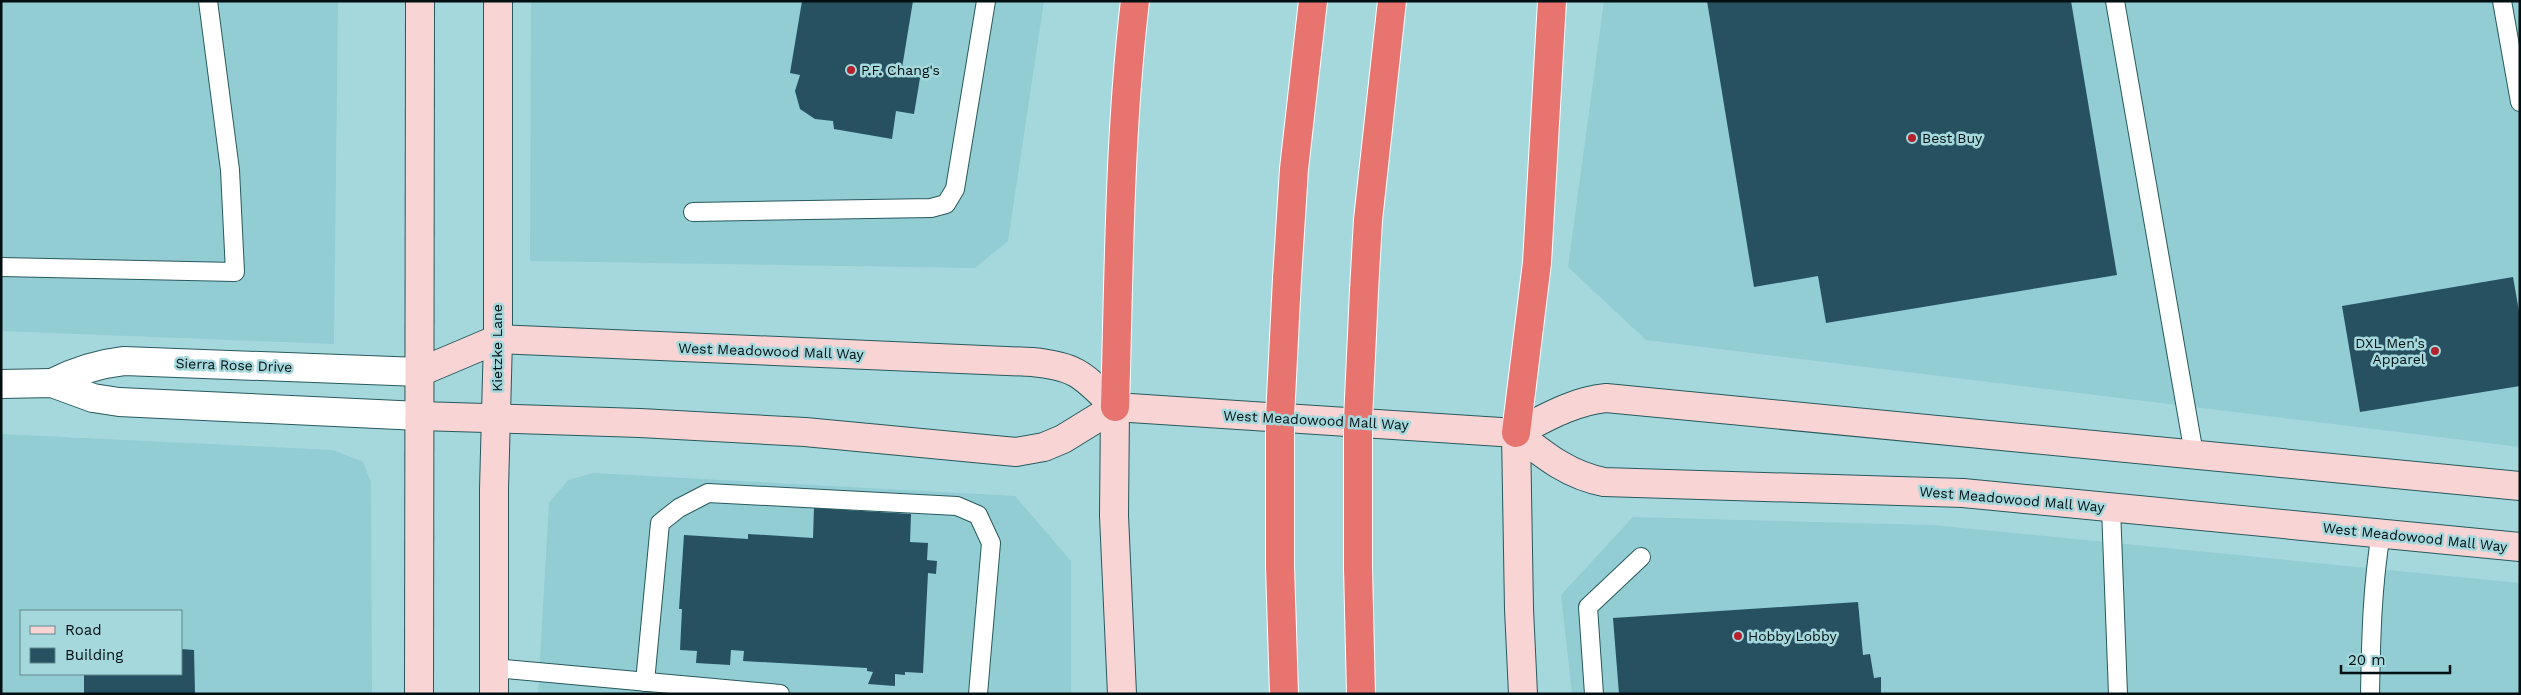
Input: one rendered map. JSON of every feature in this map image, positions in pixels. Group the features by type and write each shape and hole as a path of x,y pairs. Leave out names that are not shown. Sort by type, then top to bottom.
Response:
{"highway":[{"path":"1115,407 1121,180 1129,47 1135,1"},
{"path":"1284,694 1280,566 1280,417 1294,169 1313,1"},
{"path":"1361,694 1358,567 1358,420 1368,220 1392,1"},
{"path":"1516,433 1537,263 1552,1"}],"main road":[{"path":"419,694 420,1"},
{"name":"Kietzke Lane","path":"494,681 494,489 498,339 498,1"},
{"name":"West Meadowood Mall Way","path":"420,372 498,339 1037,362 1067,367 1081,374 1115,407 1516,433 1560,467 1582,477 1604,482 1954,492 2520,547"},
{"path":"1523,694 1519,609 1516,433 1560,410 1591,399 1606,398 2520,486"},
{"path":"420,416 640,423 795,431 1016,452 1044,447 1063,439 1115,407"},
{"path":"1115,407 1114,516 1122,694"}],"street":[{"name":"Sierra Rose Drive","path":"52,383 74,372 98,364 124,361 420,372"},
{"name":"Sierra Rose Drive","path":"1,384 52,383 93,398 119,402 420,416"}],"lane":[{"path":"1,267 235,272 230,170 208,1"},
{"path":"693,212 931,208 946,204 954,190 986,1"},
{"path":"2115,1 2194,454"},
{"path":"2502,1 2520,102"},
{"path":"645,682 660,523 679,508 708,493 957,506 978,515 991,543 978,694"},
{"path":"2111,508 2118,694"},
{"path":"2370,694 2374,577 2381,533"},
{"path":"1594,694 1588,607 1641,557"},
{"path":"494,681 645,682 780,694"}],"shaded area":[{"path":"1,1 338,1 334,344 1,331"},
{"path":"531,1 1044,1 1008,241 975,268 530,261"},
{"path":"1604,1 2520,1 2520,447 1646,340 1568,267"},
{"path":"1,434 333,450 363,462 371,482 372,694 1,694"},
{"path":"593,473 1015,496 1071,561 1071,694 538,694 549,503 568,480"},
{"path":"1633,517 1932,525 2520,583 2520,694 1572,694 1561,595"}],"building":[{"name":"P.F. Chang's","path":"802,1 913,1 902,68 921,72 914,114 896,111 892,139 834,129 833,121 815,119 800,109 795,91 800,75 790,73"},
{"name":"Best Buy","path":"1707,1 2071,1 2117,275 1826,323 1818,276 1754,287"},
{"name":"DXL Men's Apparel","path":"2513,277 2520,317 2520,386 2360,412 2342,306"},
{"path":"814,508 911,514 910,542 928,543 927,560 937,561 936,574 928,573 923,673 905,672 905,675 895,674 895,686 868,684 873,672 867,671 867,668 743,661 744,651 731,650 730,665 696,663 697,651 680,650 682,609 679,609 684,535 748,539 748,534 813,538"},
{"name":"Hobby Lobby","path":"1858,602 1863,655 1870,654 1874,678 1881,677 1881,694 1619,694 1613,618"},
{"path":"182,649 194,650 195,694 84,694 84,675 182,675"}],"place":[{"name":"P.F. Chang's","path":"851,70"},
{"name":"Best Buy","path":"1912,138"},
{"name":"DXL Men's Apparel","path":"2435,351"},
{"name":"Hobby Lobby","path":"1738,636"}]}
